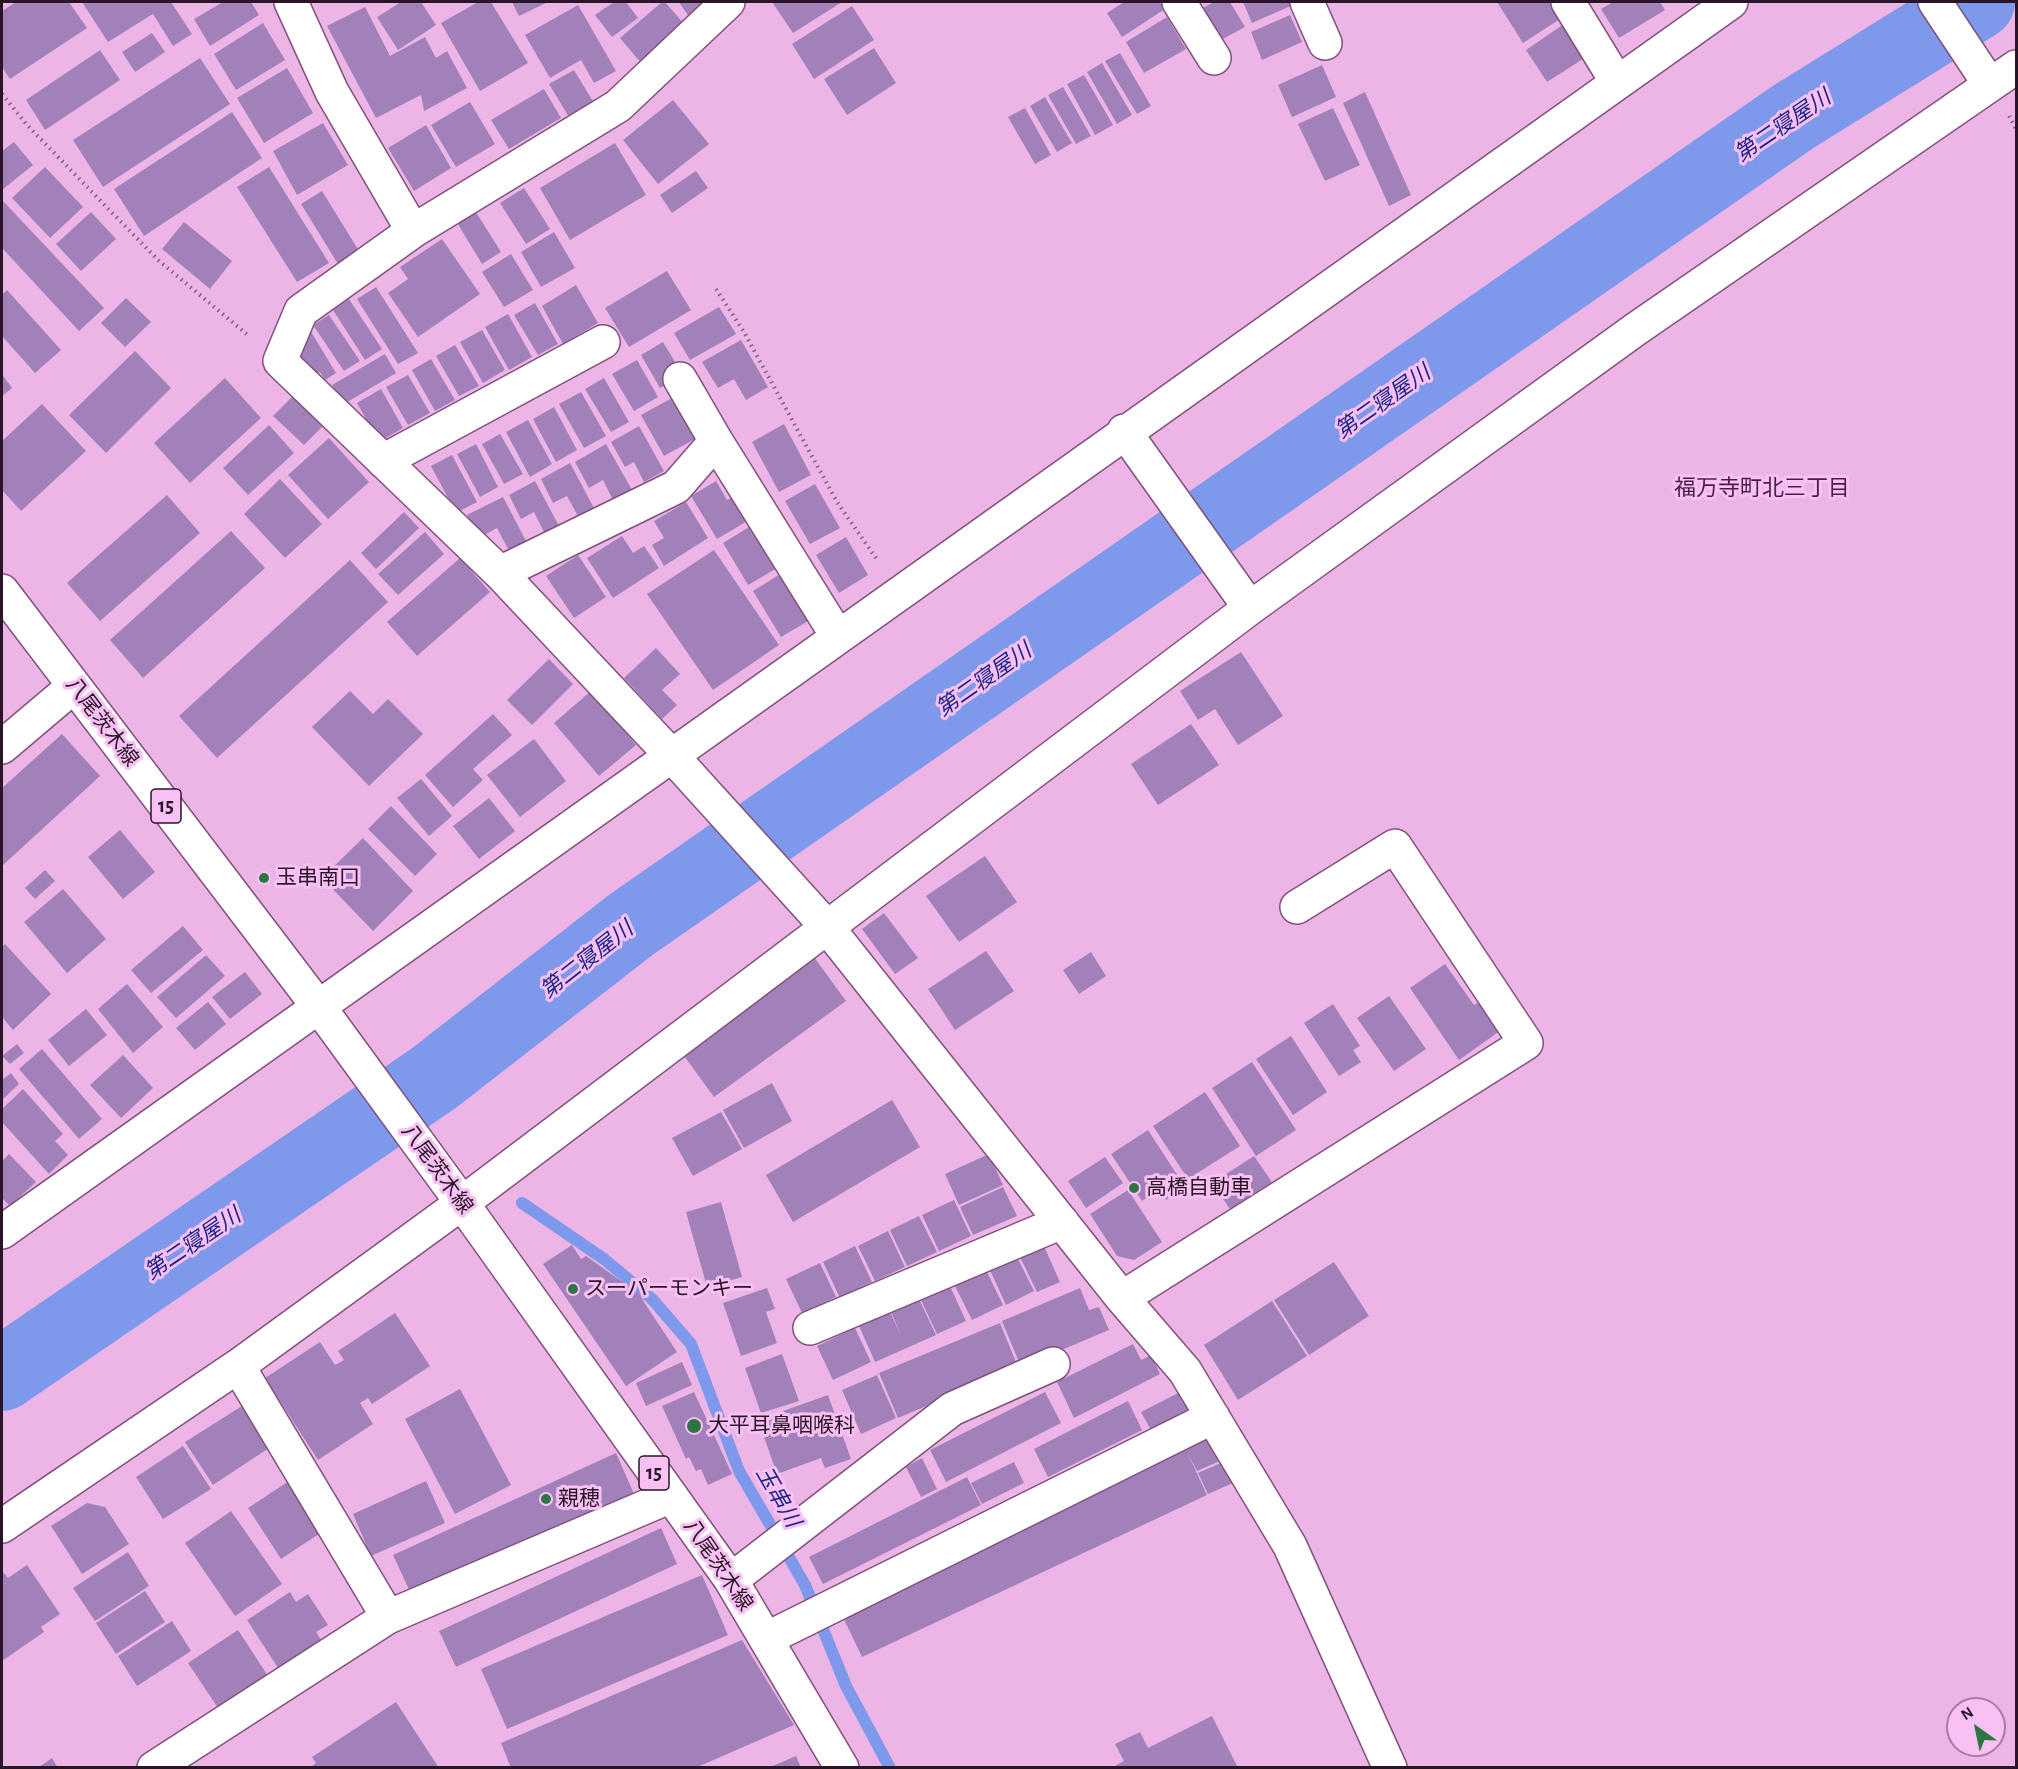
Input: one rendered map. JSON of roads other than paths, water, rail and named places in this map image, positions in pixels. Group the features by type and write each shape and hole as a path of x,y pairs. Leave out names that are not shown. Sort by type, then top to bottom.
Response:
{"street":[{"path":"291,2 332,92 413,231"},
{"path":"728,2 618,106 413,231 301,311 280,362 500,573 672,756 827,927 1122,1298 1185,1371 1290,1546 1390,1767"},
{"path":"1179,2 1214,58"},
{"path":"1307,2 1325,43"},
{"path":"1568,2 1617,82"},
{"path":"2,1232 323,1014 672,756 900,592 1731,2"},
{"path":"2,1526 238,1366 457,1196 827,927 1250,608 1636,329 2003,76 1935,2"},
{"path":"383,461 603,342"},
{"path":"680,380 838,637"},
{"path":"1125,431 1250,608"},
{"path":"500,573 676,487 716,441"},
{"name":"八尾茨木線","path":"2,591 323,1014 457,1196 731,1580 842,1767"},
{"path":"2,747 74,686"},
{"path":"1122,1298 1526,1043 1395,846 1297,907"},
{"path":"810,1328 1062,1221"},
{"path":"731,1580 952,1409 1053,1364"},
{"path":"238,1366 388,1617"},
{"path":"766,1639 1213,1418"},
{"path":"154,1767 388,1617 671,1496"}],"waterway":[{"name":"第二寝屋川","path":"2,1374 434,1078 632,924 1793,117 1978,2"},
{"name":"玉串川","path":"522,1203 604,1259 652,1299 691,1344 739,1471 805,1585 846,1686 890,1768"}],"place":[{"name":"玉串南口","path":"264,878"},
{"name":"高橋自動車","path":"1134,1188"},
{"name":"スーパーモンキー","path":"573,1289"},
{"name":"大平耳鼻咽喉科","path":"694,1426"},
{"name":"親穂","path":"546,1499"}],"district":[{"name":"福万寺町北三丁目","path":"1762,488"}]}
